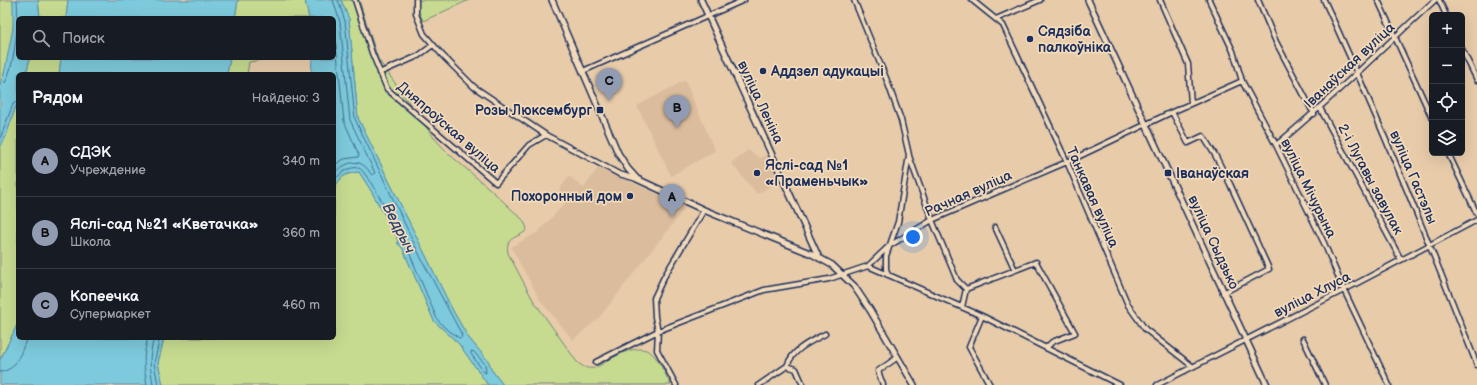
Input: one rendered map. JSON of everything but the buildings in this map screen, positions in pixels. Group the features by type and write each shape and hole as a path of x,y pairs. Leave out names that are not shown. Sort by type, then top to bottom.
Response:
{"street":[{"name":"Дняпроўская вуліца","path":"355,0 372,52 388,89 496,183 529,145 546,135"},
{"path":"416,0 416,14 424,34 443,56 474,87 546,135 619,174 637,179 704,210 819,258 832,265 858,292 914,385"},
{"path":"552,0 618,153 628,169 637,179"},
{"name":"вуліца Леніна","path":"701,0 819,258"},
{"path":"583,71 744,0"},
{"path":"854,0 886,78 900,120 909,155 932,220 957,280 966,290"},
{"name":"Танкавая вуліца","path":"972,0 1003,25 1067,162 1128,305 1145,330 1192,366"},
{"path":"996,19 1040,0"},
{"name":"вуліца Сыдзько","path":"1088,0 1267,385"},
{"path":"1160,0 1188,64 1191,103"},
{"name":"вуліца Мічурына","path":"1209,0 1233,52 1242,81 1276,145 1324,243 1344,290 1389,385"},
{"path":"1258,0 1276,42 1314,114"},
{"name":"вуліца Гастэлы","path":"1324,0 1358,72 1430,245 1477,365"},
{"path":"1378,0 1429,112"},
{"name":"Іванаўская вуліца","path":"1276,145 1314,114 1435,0"},
{"path":"1439,0 1445,12"},
{"path":"380,73 418,56 433,45"},
{"path":"1465,55 1477,80"},
{"name":"Рачная вуліца","path":"596,362 658,331 764,290 829,279 868,266 889,246 932,220 1067,162 1191,103 1242,81"},
{"name":"2-і Лугавы завулак","path":"1320,108 1402,260"},
{"path":"1172,112 1188,143 1203,136 1215,156 1269,269 1223,293"},
{"path":"888,275 886,269 886,256 898,222 909,155"},
{"path":"1449,156 1477,214"},
{"path":"676,385 657,350 658,331 655,317 654,298 664,277 704,210"},
{"name":"вуліца Хлуса","path":"1157,385 1344,290 1477,220"},
{"path":"995,227 1015,270"},
{"path":"966,290 1036,262 1075,333 1052,342 1046,348"},
{"path":"868,266 982,316 1120,385"},
{"path":"962,307 966,290"},
{"path":"982,316 969,347 990,385"},
{"path":"759,385 787,366 789,360 797,351 825,334"},
{"path":"1303,339 1325,385"},
{"path":"883,385 878,371 898,357"},
{"path":"787,366 796,370 803,385"}],"shaded area":[{"path":"685,80 715,151 671,176 637,106"},
{"name":"Яслі-сад №1 «Праменьчык»","path":"748,150 760,158 767,154 779,182 757,194 731,163"},
{"path":"598,167 686,207 598,319 573,340 540,300 511,247 538,232 567,201 559,190 569,176 584,188"}],"green space":[{"path":"0,0 13,0 14,21 7,65 0,85"},
{"path":"38,0 68,0 66,16 40,16"},
{"path":"238,0 305,0 309,16 235,16"},
{"path":"341,0 359,0 378,59 434,138 449,154 523,220 527,230 510,241 508,244 508,253 533,300 577,362 585,367 595,368 626,352 634,349 642,349 650,352 656,358 671,385 503,385 491,369 489,362 468,337 452,309 358,118 349,19"},
{"path":"418,0 469,0 423,21 418,10"},
{"path":"30,60 61,60 59,72 26,72"},
{"path":"230,60 261,60 249,62 247,72 227,72"},
{"path":"16,106 16,327 0,360 0,148 6,136"},
{"path":"359,172 370,189 397,237 398,244 402,247 434,321 459,344 488,385 163,385 158,363 164,340 336,340 336,186 342,177"}],"water":[{"path":"13,0 38,0 40,16 16,16 16,60 30,60 26,72 16,72 16,106 6,136 0,148 0,85 4,74 13,28"},
{"path":"68,0 238,0 235,16 66,16"},
{"name":"Ведрыч","path":"305,0 341,0 349,19 358,118 452,309 468,337 489,362 491,369 503,385 488,385 459,344 434,321 402,247 398,244 397,237 359,172 346,175 340,180 336,187 336,72 311,72 312,60 336,60 336,16 309,16"},
{"path":"61,60 230,60 227,72 59,72"},
{"path":"16,327 16,340 164,340 158,363 163,385 0,385 0,360"}],"place":[{"name":"Сядзіба палкоўніка","path":"1030,39"},
{"name":"Аддзел адукацыі","path":"763,71"},
{"name":"Копеечка","path":"609,101"},
{"name":"Розы Люксембург","path":"600,110"},
{"name":"Яслі-сад №21 «Кветачка»","path":"677,128"},
{"name":"Яслі-сад №1 «Праменьчык»","path":"757,173"},
{"name":"Іванаўская","path":"1168,173"},
{"name":"Похоронный дом","path":"630,196"},
{"name":"СДЭК","path":"672,217"}]}
